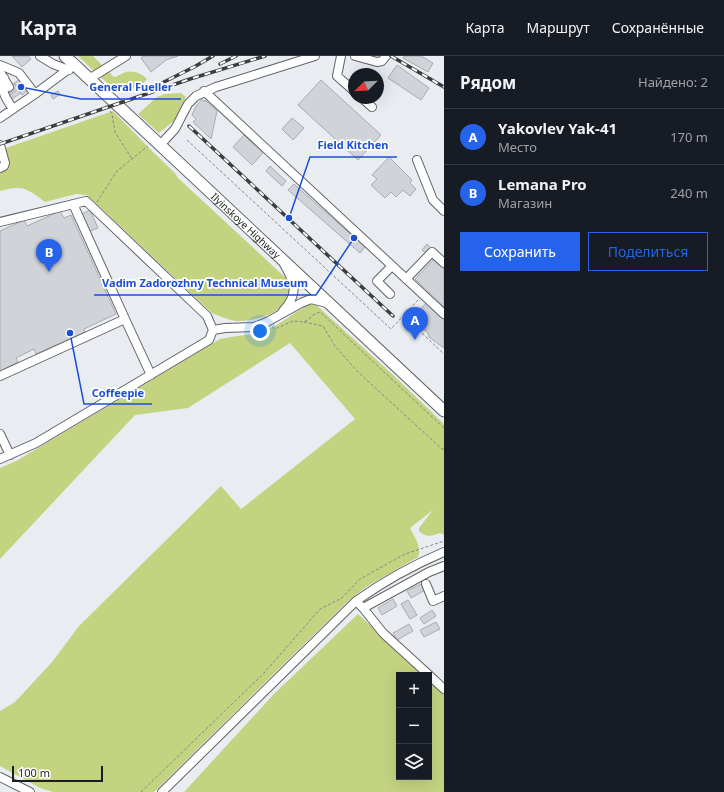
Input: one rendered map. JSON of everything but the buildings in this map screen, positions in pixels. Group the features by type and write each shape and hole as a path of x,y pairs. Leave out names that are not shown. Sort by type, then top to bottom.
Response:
{"main road":[{"name":"Ilyinskoye Highway","path":"65,56 72,67 89,79 329,304 443,408"}],"street":[{"path":"40,56 53,64 72,67"},
{"path":"89,79 126,56"},
{"path":"157,142 175,129 188,104 204,91 315,56"},
{"path":"341,56 338,76 348,85"},
{"path":"356,56 377,62 382,61 386,56"},
{"path":"0,65 19,73 35,94"},
{"path":"0,118 72,67"},
{"path":"2,75 9,87"},
{"path":"2,75 2,93 13,109"},
{"path":"204,91 444,314"},
{"path":"16,97 21,104"},
{"path":"369,104 372,107"},
{"path":"0,145 5,163 4,166 0,168"},
{"path":"417,160 433,200 444,211"},
{"path":"0,222 86,201 207,316 212,324 213,330 209,340 36,443 0,459"},
{"path":"73,204 151,375"},
{"path":"406,279 432,252 444,263"},
{"path":"280,257 294,289 291,300 280,315"},
{"path":"390,294 377,281 392,266"},
{"path":"213,330 254,327 267,322 311,299 329,304"},
{"path":"0,376 125,318"},
{"path":"0,434 10,455"},
{"path":"162,792 356,602 376,588 422,562 444,552"},
{"path":"363,608 429,572 444,566"},
{"path":"426,584 433,601 444,596"},
{"path":"356,602 363,608 383,633 426,672"},
{"path":"432,678 444,689"},
{"path":"0,777 30,792"}],"path":[{"path":"108,108 112,114 115,132 132,159"},
{"path":"187,140 391,329 423,295"},
{"path":"93,208 117,171 157,142"},
{"path":"302,322 320,312 444,428"},
{"path":"404,315 444,354"},
{"path":"267,322 274,329 293,322 323,326 335,346 358,372 442,449 444,449"},
{"path":"141,792 264,673 320,609 342,598 360,579 405,554 444,541"}],"green space":[{"path":"78,56 93,56 114,77 126,72 135,72 141,74 147,79 140,87 118,93"},
{"path":"181,93 186,97 175,120 159,133 138,114 157,97 165,94"},
{"path":"113,111 175,173 178,178 288,280 290,288 289,297 285,304 270,314 244,321 230,320 212,313 87,195 76,194 45,202 24,189 14,188 0,191 0,150"},
{"path":"314,303 391,373 444,424 444,535 440,533 427,536 419,531 419,528 433,510 410,528 419,546 418,557 366,587 349,600 154,792 53,792 40,788 0,766 0,711 15,702 53,661 79,626 221,486 241,509 355,419 290,343 188,408 135,415 0,559 0,468 18,460 220,339 267,330 279,324 301,309"},
{"path":"358,614 421,672 396,672 396,780 432,780 432,683 444,694 444,792 184,792 274,694"}],"tunnel":[{"path":"9,87 16,97"}],"railway":[{"path":"158,85 213,56"},
{"path":"220,64 236,56"},
{"path":"0,144 190,79 265,56"},
{"path":"391,56 444,87"},
{"path":"189,126 393,316"}],"place":[{"name":"General Fueller","path":"21,87"},
{"name":"Field Kitchen","path":"289,218"},
{"name":"Vadim Zadorozhny Technical Museum","path":"354,238"},
{"name":"Lemana Pro","path":"49,272"},
{"name":"Coffeepie","path":"70,333"},
{"name":"Yakovlev Yak-41","path":"415,340"}]}
